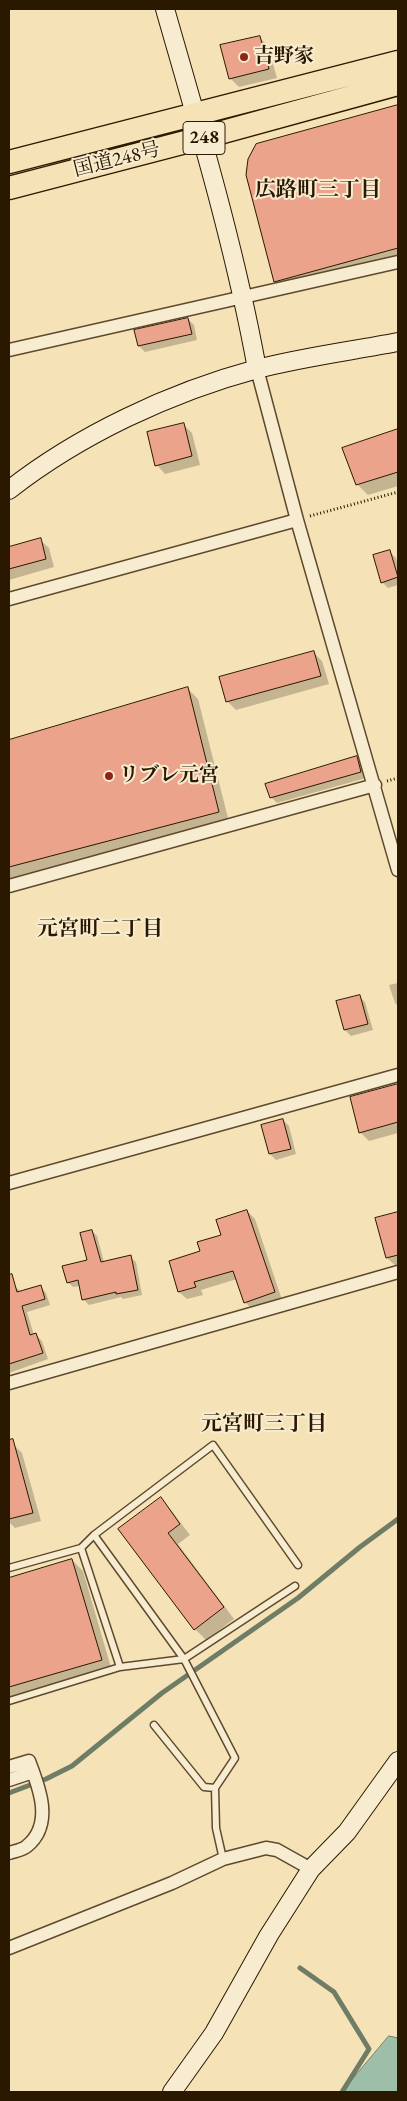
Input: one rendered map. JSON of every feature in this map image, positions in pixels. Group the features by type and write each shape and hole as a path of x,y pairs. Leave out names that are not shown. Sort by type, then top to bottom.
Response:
{"highway":[{"name":"国道248号","path":"9,162 398,62"},
{"name":"国道248号","path":"9,188 202,138 398,84"}],"street":[{"path":"165,9 202,138 244,297 256,369 297,520 398,870"},
{"path":"9,350 398,262"},
{"path":"9,490 56,456 144,410 180,394 256,369 398,342"},
{"path":"9,599 297,520"},
{"path":"9,886 375,785"},
{"path":"9,1183 398,1075"},
{"path":"9,1383 398,1272"},
{"path":"9,1767 29,1761 40,1793 43,1812 37,1836 26,1847 9,1853"},
{"path":"172,2092 214,2033 269,1935 311,1869 347,1832 398,1761"},
{"path":"9,1780 33,1773"},
{"path":"9,1948 172,1883 222,1859 266,1848 277,1850 311,1869"}],"lane":[{"path":"9,1568 81,1548 94,1535 213,1445 298,1565"},
{"path":"94,1535 184,1659 236,1758 216,1788 216,1828 222,1859"},
{"path":"81,1548 120,1667"},
{"path":"9,1701 120,1667 184,1659 295,1586"},
{"path":"154,1725 204,1787 216,1788"}],"path":[{"path":"297,520 398,492"}],"shaded area":[{"path":"389,2036 398,2038 398,2092 342,2092"}],"building":[{"name":"吉野家","path":"260,36 269,69 229,79 220,45"},
{"path":"398,105 398,248 274,282 246,175 248,159 256,144"},
{"path":"188,318 192,334 138,346 134,330"},
{"path":"184,423 192,456 155,466 147,432"},
{"path":"398,429 398,472 356,485 342,448"},
{"path":"41,538 46,559 9,569 9,547"},
{"path":"390,550 398,577 381,583 373,555"},
{"path":"314,651 321,676 226,702 219,677"},
{"name":"リブレ元宮","path":"188,687 219,812 9,867 9,740"},
{"path":"357,756 361,772 270,798 265,784"},
{"path":"360,995 368,1024 344,1030 336,1001"},
{"path":"398,1084 398,1122 359,1133 350,1097"},
{"path":"283,1119 291,1149 269,1154 261,1125"},
{"path":"247,1210 275,1292 244,1303 233,1271 194,1282 196,1287 178,1292 169,1261 200,1251 197,1242 221,1235 216,1220"},
{"path":"398,1212 398,1255 386,1258 375,1218"},
{"path":"92,1230 101,1262 131,1255 138,1290 116,1294 116,1292 82,1300 78,1280 67,1283 62,1266 87,1260 80,1233"},
{"path":"12,1274 17,1292 41,1285 45,1299 22,1306 30,1335 36,1333 43,1353 9,1364 9,1275"},
{"path":"13,1439 33,1513 9,1519 9,1440"},
{"path":"161,1497 180,1524 168,1533 224,1607 194,1630 118,1529"},
{"path":"72,1559 102,1660 9,1687 9,1578"}],"waterway":[{"path":"9,1793 46,1779 72,1766 162,1693 298,1598 360,1547 398,1519"},
{"path":"300,1968 334,1992 369,2049 342,2092"}],"place":[{"name":"吉野家","path":"244,57"},
{"name":"リブレ元宮","path":"109,776"}],"district":[{"name":"広路町三丁目","path":"318,190"},
{"name":"元宮町二丁目","path":"100,929"},
{"name":"元宮町三丁目","path":"264,1424"}]}
